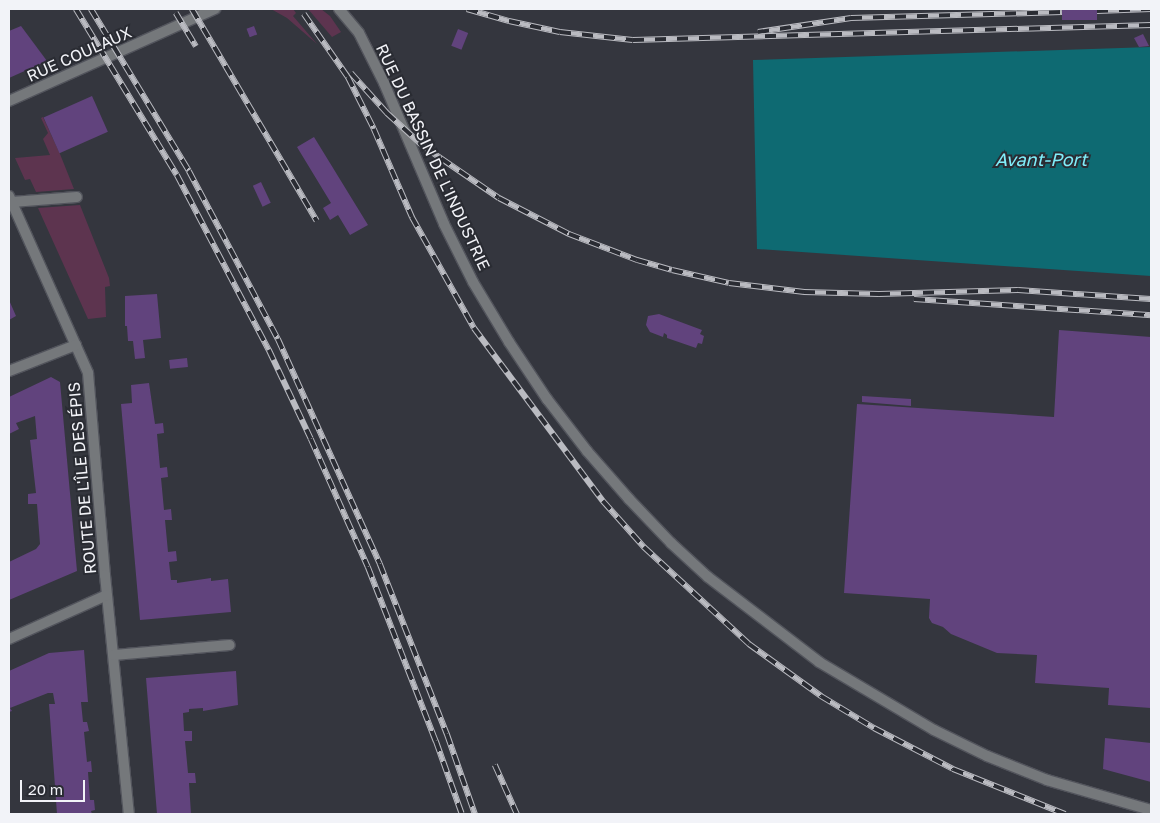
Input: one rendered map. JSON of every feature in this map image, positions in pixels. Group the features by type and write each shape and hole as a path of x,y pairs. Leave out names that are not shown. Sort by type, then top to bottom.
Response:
{"street":[{"name":"RUE COULAUX","path":"9,101 215,9"},
{"name":"RUE DU BASSIN DE L'INDUSTRIE","path":"339,9 359,33 380,75 444,224 473,282 508,342 547,399 588,450 629,499 671,543 708,577 819,662 934,730 987,756 1047,780 1151,810"},
{"path":"10,199 77,197"},
{"name":"ROUTE DE L'ÎLE DES ÉPIS","path":"10,199 88,373 107,594 129,814"},
{"path":"9,371 76,345"},
{"path":"9,639 107,594"},
{"path":"114,655 230,645"}],"shaded area":[{"path":"271,9 293,9 296,13 293,16 317,44 287,18"},
{"path":"308,9 321,9 330,16 341,32 332,37"},
{"path":"43,117 74,189 36,192 30,179 25,180 15,158 50,155 43,139 48,133 41,118"},
{"path":"80,205 109,278 110,286 105,287 106,317 88,319 38,208"}],"water":[{"name":"Avant-Port","path":"1151,47 1151,276 757,249 753,60"}],"building":[{"path":"1062,9 1097,9 1097,20 1062,20"},
{"path":"21,26 47,61 9,78 9,31"},
{"path":"254,26 257,34 250,37 247,29"},
{"path":"458,29 468,33 461,50 451,46"},
{"path":"1143,34 1149,46 1139,47 1134,38"},
{"path":"92,96 108,132 59,153 44,118"},
{"path":"314,137 368,225 350,235 338,215 330,220 323,208 331,203 297,147"},
{"path":"261,182 271,203 263,207 253,186"},
{"path":"157,294 161,338 143,340 145,358 135,359 133,341 128,341 127,326 125,326 125,296"},
{"path":"9,300 16,316 9,320"},
{"path":"659,314 702,330 700,334 704,336 702,344 698,343 696,348 667,338 667,335 664,333 663,337 650,332 646,325 648,316"},
{"path":"1059,330 1151,337 1151,708 1108,705 1109,688 1035,683 1037,655 997,653 951,634 943,627 932,623 929,618 930,599 844,593 857,404 1054,417"},
{"path":"187,358 188,367 170,369 169,360"},
{"path":"51,377 60,382 77,571 9,600 9,562 36,549 40,544 37,504 28,504 28,494 36,493 30,440 37,439 35,416 16,423 19,429 9,434 9,397"},
{"path":"149,383 155,424 163,423 164,433 157,434 160,468 167,467 168,477 161,478 164,510 171,509 172,520 165,520 168,552 176,551 177,561 169,562 171,580 177,580 177,583 211,578 211,581 228,579 231,612 140,620 121,404 132,403 131,385"},
{"path":"862,396 911,399 911,406 862,402"},
{"path":"84,650 88,702 81,702 83,722 87,722 89,731 84,732 87,762 91,761 92,772 88,772 90,800 94,800 95,810 91,811 92,814 57,814 49,704 55,704 53,693 48,693 10,708 12,711 9,712 9,671 49,653"},
{"path":"236,671 238,705 203,711 203,708 189,709 189,712 183,713 184,731 192,731 192,741 185,741 188,773 195,773 196,783 189,783 191,814 157,814 146,678"},
{"path":"1105,738 1151,743 1151,782 1103,769"}],"railway":[{"path":"76,9 177,175 269,350 368,567 436,741 462,814"},
{"path":"91,9 189,171 278,339 380,564 447,734 475,814"},
{"path":"192,9 317,221"},
{"path":"467,9 509,21 560,32 633,40 1151,25"},
{"path":"1097,11 1151,9"},
{"path":"758,32 851,18 1062,12"},
{"path":"176,13 196,46"},
{"path":"304,14 348,77 374,129 412,217 474,328 603,501 644,547 749,644 821,696 874,728 953,769 1065,814"},
{"path":"351,73 387,113 423,146 499,198 569,234 637,260 672,270 729,283 804,292 879,294 1018,290 1151,299"},
{"path":"914,299 1151,315"},
{"path":"495,765 517,814"}]}
